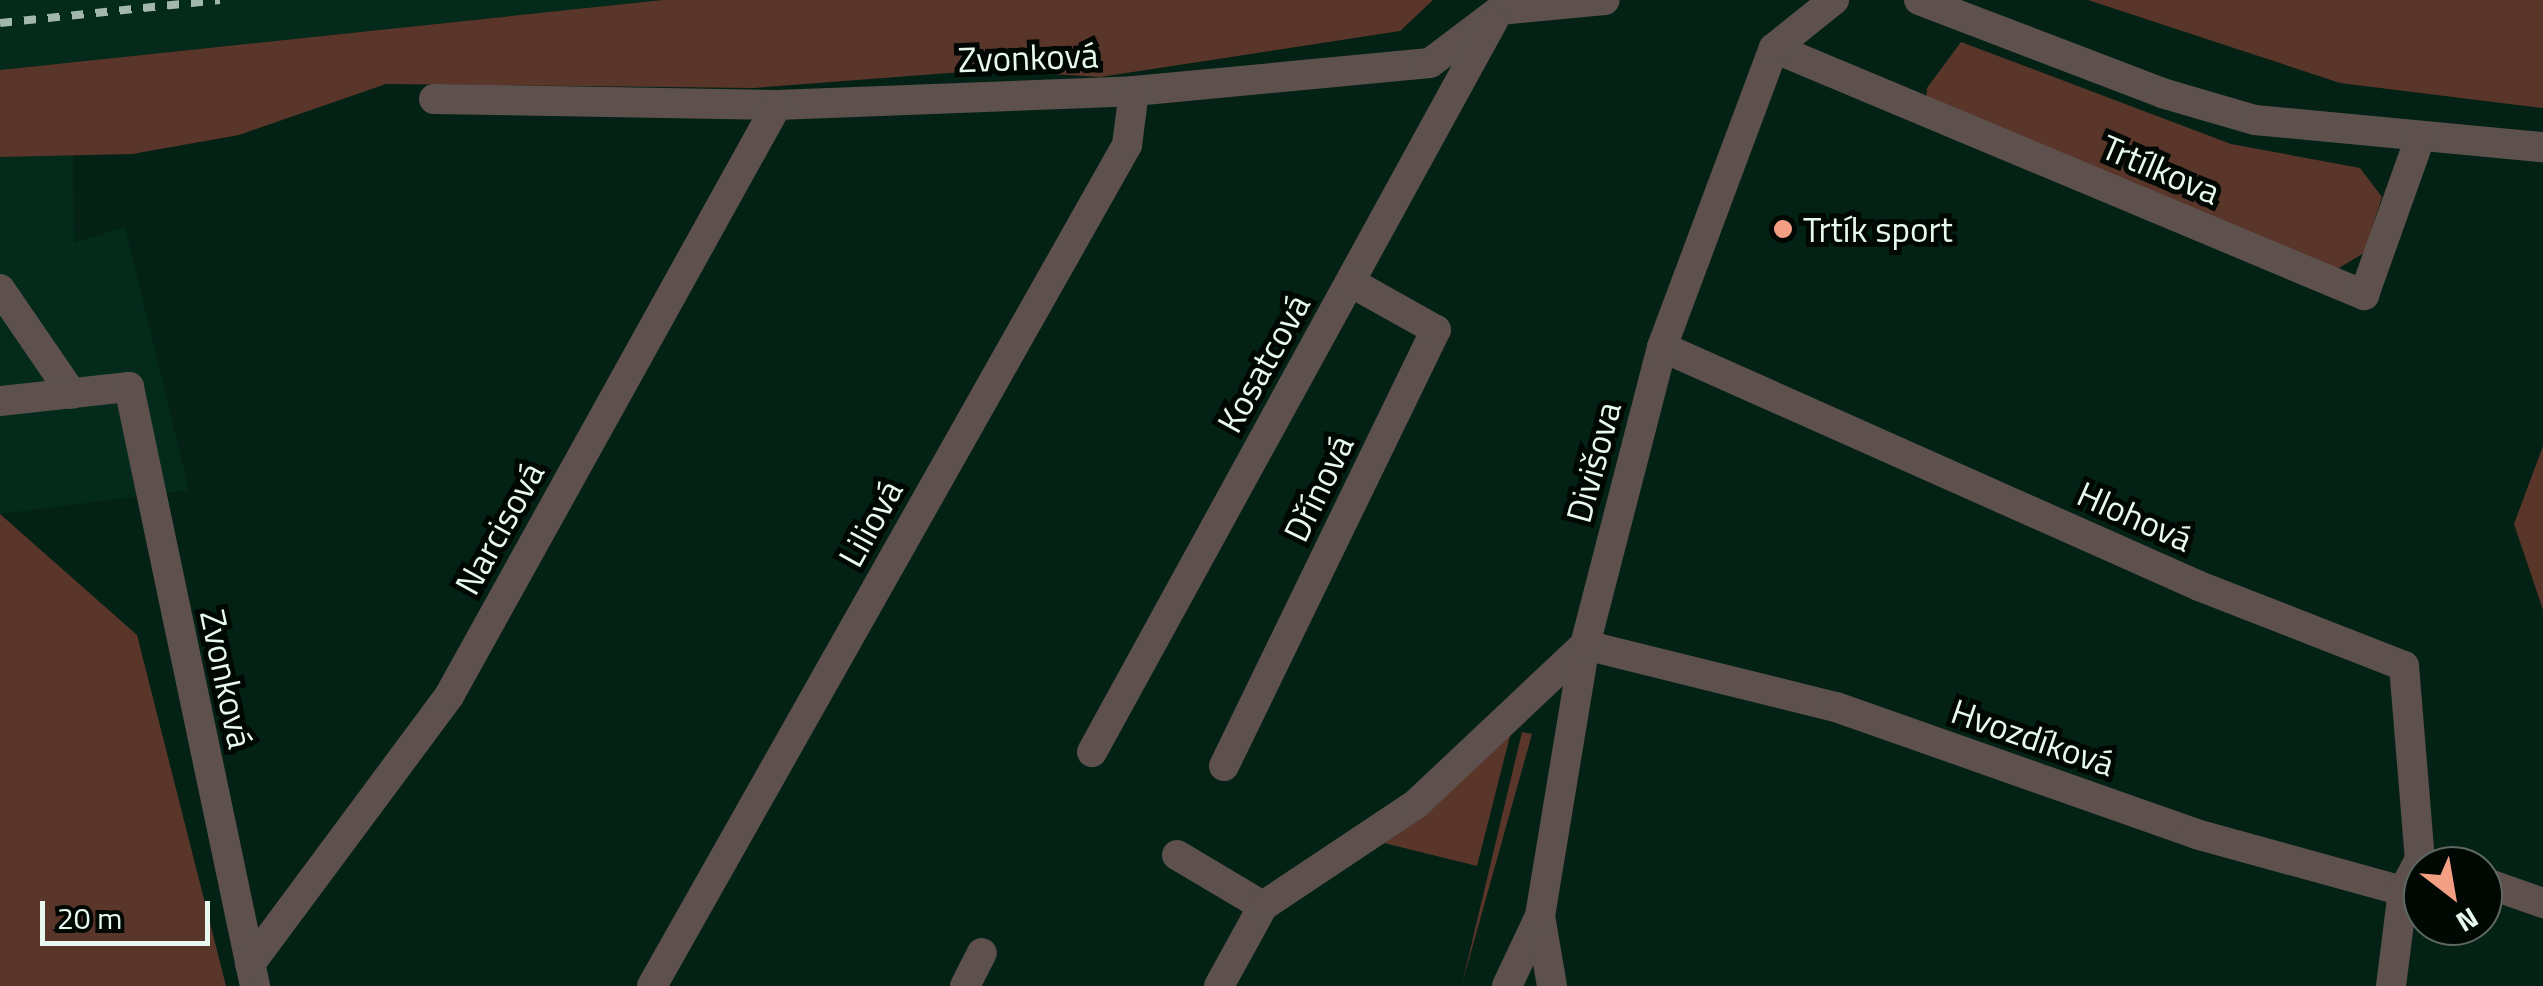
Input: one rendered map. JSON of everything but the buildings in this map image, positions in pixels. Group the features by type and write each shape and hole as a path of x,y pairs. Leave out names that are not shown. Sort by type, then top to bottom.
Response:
{"street":[{"path":"1500,10 1605,0"},
{"path":"1774,48 1834,0"},
{"name":"Trtílkova","path":"1919,0 2162,92 2255,120 2420,138 2543,146"},
{"name":"Zvonková","path":"434,98 777,105 1134,90 1430,63 1500,10"},
{"name":"Kosatcová","path":"1092,752 1500,10"},
{"name":"Trtílkova","path":"1774,48 2364,296 2420,138"},
{"name":"Divišova","path":"1552,986 1540,916 1584,645 1662,346 1774,48"},
{"name":"Liliová","path":"652,986 1127,145 1134,90"},
{"name":"Narcisová","path":"253,975 448,696 777,105"},
{"name":"Dřínová","path":"1224,766 1436,330 1350,282"},
{"path":"0,289 72,394 0,401"},
{"name":"Hlohová","path":"1662,346 2199,586 2404,666 2427,846"},
{"name":"Zvonková","path":"72,394 129,387 253,975"},
{"path":"1219,986 1264,906 1416,804 1584,645"},
{"name":"Hvozdíková","path":"1584,645 1836,707 2196,834 2403,891"},
{"path":"1177,856 1264,906"},
{"path":"2503,889 2543,903"},
{"path":"2392,986 2403,891"},
{"path":"1507,986 1540,916"},
{"path":"965,986 982,953"}],"shaded area":[{"path":"0,0 663,0 0,70"},
{"path":"663,0 1433,0 1400,31 1100,77 988,70 753,88 386,84 239,135 132,154 0,157 0,70"},
{"path":"2088,0 2543,0 2543,108 2340,83"},
{"path":"1961,42 2231,144 2360,168 2382,197 2364,253 2334,271 1926,102 1927,88"},
{"path":"73,155 74,243 125,227 189,490 0,514 0,157"},
{"path":"2543,446 2543,610 2514,524"},
{"path":"0,514 137,635 226,986 0,986"},
{"path":"1511,732 1477,866 1380,842"},
{"path":"1522,732 1532,734 1462,984"}],"railway":[{"path":"0,23 220,0"}],"place":[{"name":"Trtík sport","path":"1783,229"}]}
